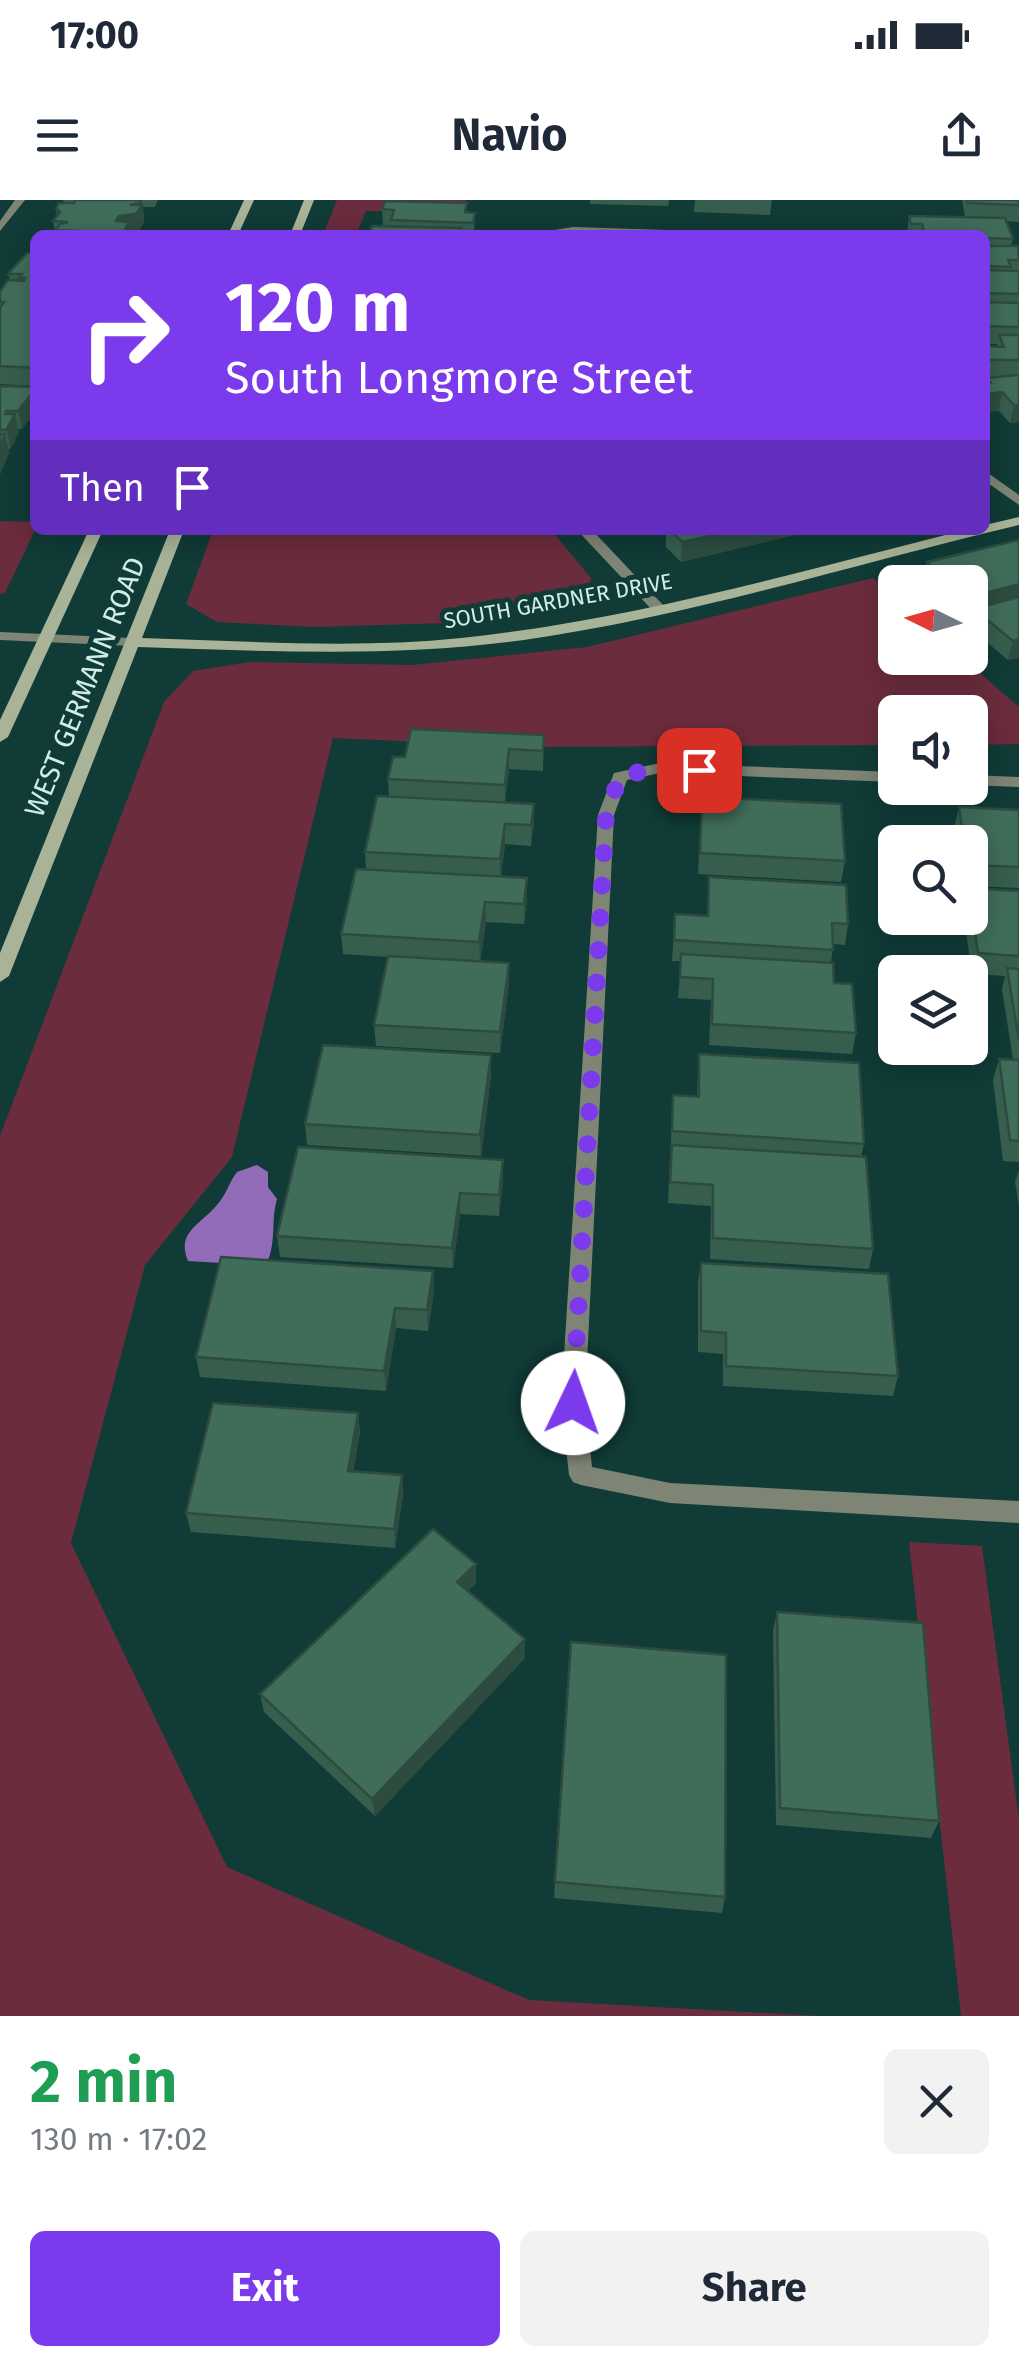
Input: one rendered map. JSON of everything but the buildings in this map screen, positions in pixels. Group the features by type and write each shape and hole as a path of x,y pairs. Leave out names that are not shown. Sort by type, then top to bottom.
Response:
{"main road":[{"path":"235,230 249,200"},
{"path":"297,230 309,200"},
{"name":"SOUTH GARDNER DRIVE","path":"990,528 1019,521"},
{"name":"WEST GERMANN ROAD","path":"0,737 94,535"},
{"name":"WEST GERMANN ROAD","path":"0,976 175,535"},
{"name":"SOUTH GARDNER DRIVE","path":"132,642 378,648 461,642 658,609 963,535"}],"street":[{"path":"0,228 20,200"},
{"path":"990,479 1019,501"},
{"path":"589,535 658,609"},
{"path":"0,636 132,642"},
{"path":"878,776 660,768 620,776 606,815 601,894 573,1403 581,1475 670,1493 1019,1512"},
{"path":"988,781 1019,782"}],"shaded area":[{"path":"337,200 466,200 464,214 366,211 358,230 325,230"},
{"path":"0,521 30,522 33,535 5,593 0,594"},
{"path":"211,535 555,535 591,578 586,601 481,622 314,627 217,622 186,604"},
{"path":"873,578 878,582 878,675 982,675 1019,707 1019,744 988,745 988,695 878,695 878,745 531,747 333,738 232,1157 145,1265 71,1543 227,1867 529,2000 821,2016 0,2016 0,1136 164,702 193,671 250,662 412,665 587,647"},
{"path":"257,1165 268,1172 268,1187 277,1199 269,1258 256,1265 188,1261 188,1234 220,1201 237,1172"},
{"path":"909,1542 982,1546 1019,1820 1019,2016 961,2016"}],"route":[{"path":"573,1403 606,815 620,776 660,768 699,770"}]}
